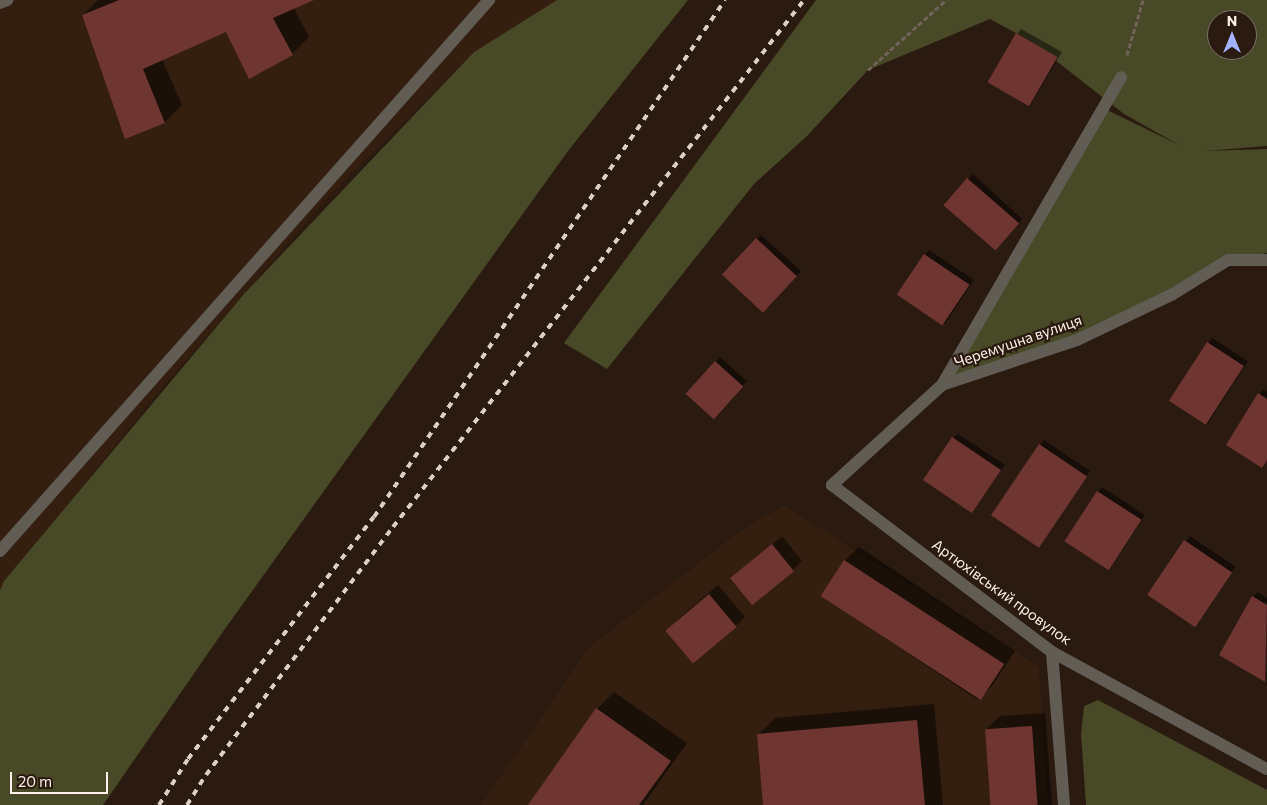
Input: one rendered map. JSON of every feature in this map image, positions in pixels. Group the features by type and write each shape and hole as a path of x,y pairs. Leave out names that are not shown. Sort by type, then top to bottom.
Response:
{"street":[{"path":"0,3 7,0"},
{"path":"0,552 489,0"},
{"path":"942,385 1121,77"},
{"name":"Черемушна вулиця","path":"832,485 942,385 1077,340 1172,294 1228,260 1267,260"},
{"name":"Артюхівський провулок","path":"832,485 1052,652 1267,770"},
{"path":"1052,652 1064,805"}],"path":[{"path":"868,70 946,0"},
{"path":"1121,77 1143,0"}],"shaded area":[{"path":"0,0 574,0 474,52 330,195 147,406 0,589"},
{"path":"784,505 1039,667 1048,805 481,805 588,648 740,531"}],"green space":[{"path":"557,0 688,0 568,151 222,633 103,805 0,805 0,590 4,581 244,294 474,52"},
{"path":"816,0 1267,0 1267,146 1205,151 1267,149 1267,253 1228,260 1077,340 942,385 1103,108 1179,145 1124,114 1032,42 990,19 868,70 807,136 754,184 607,369 564,343"},
{"path":"1098,700 1267,790 1267,805 1086,805 1081,734 1084,706"}],"building":[{"path":"119,0 314,0 273,18 293,55 249,79 226,32 143,69 165,123 125,139 82,15"},
{"path":"1016,33 1058,57 1029,106 988,82"},
{"path":"967,178 1019,223 995,250 943,205"},
{"path":"756,238 797,276 763,313 722,275"},
{"path":"924,254 970,285 942,325 897,295"},
{"path":"1207,342 1244,366 1206,425 1169,401"},
{"path":"715,361 743,386 714,419 686,394"},
{"path":"1258,393 1267,399 1267,460 1262,468 1226,445"},
{"path":"952,437 1001,470 972,513 923,480"},
{"path":"1039,444 1087,476 1039,548 991,515"},
{"path":"1097,491 1141,520 1109,570 1064,541"},
{"path":"1184,540 1232,572 1195,627 1147,595"},
{"path":"772,544 794,571 752,605 730,578"},
{"path":"844,560 1004,664 981,700 821,596"},
{"path":"709,594 737,627 693,664 665,631"},
{"path":"1252,596 1267,605 1265,682 1219,655"},
{"path":"596,708 671,761 639,805 528,805"},
{"path":"917,720 925,805 763,805 757,734"},
{"path":"1032,726 1038,805 990,805 985,729"}],"railway":[{"path":"159,805 188,759 374,517 725,0"},
{"path":"187,805 206,775 393,527 804,0"}]}
